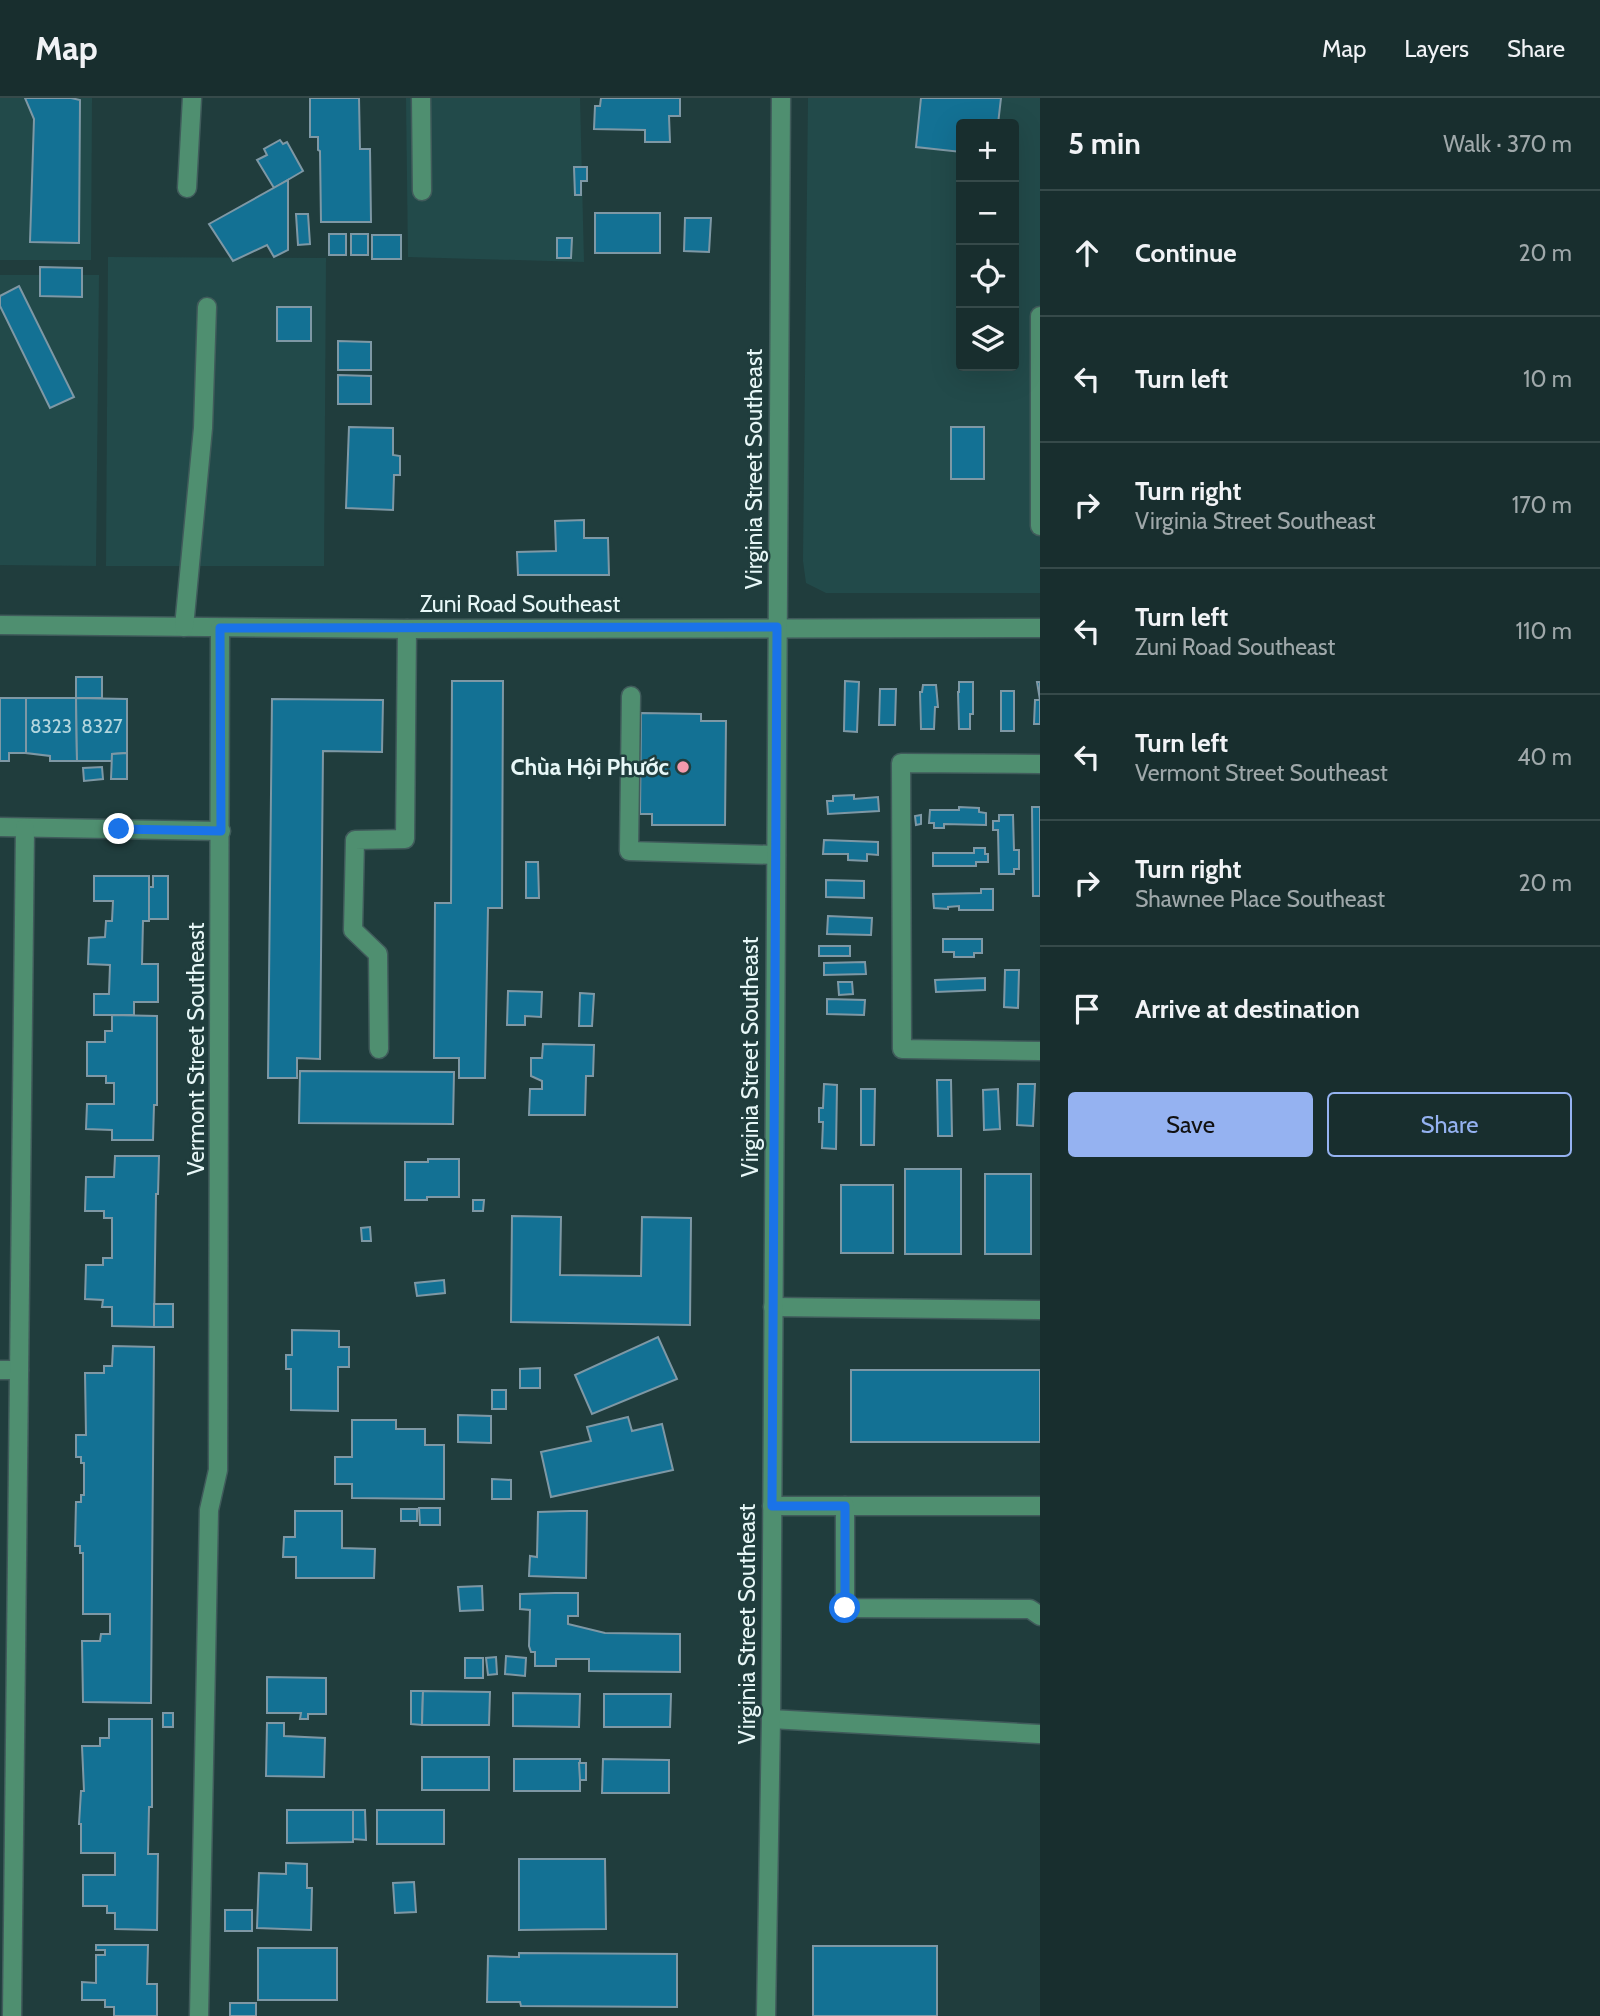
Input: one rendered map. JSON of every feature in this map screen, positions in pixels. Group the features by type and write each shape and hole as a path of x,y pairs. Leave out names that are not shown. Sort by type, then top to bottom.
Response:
{"street":[{"path":"187,188 192,98"},
{"path":"421,98 422,191"},
{"name":"Virginia Street Southeast","path":"766,2016 771,1719 781,98"},
{"path":"184,627 203,428 207,307"},
{"path":"1040,316 1040,526"},
{"name":"Zuni Road Southeast","path":"0,625 407,629 1040,628"},
{"name":"Vermont Street Southeast","path":"199,2016 209,1510 218,1470 220,628"},
{"path":"379,1049 378,954 353,930 355,840 405,839 407,629"},
{"path":"631,696 629,851 776,855"},
{"path":"1040,764 901,762 902,1049 1040,1051"},
{"path":"0,827 221,831"},
{"path":"12,2016 25,828"},
{"path":"773,1307 1040,1310"},
{"path":"0,1370 19,1370"},
{"path":"772,1506 1040,1506"},
{"path":"845,1506 845,1608 1030,1609 1040,1616"},
{"path":"771,1719 1039,1734"}],"shaded area":[{"path":"0,98 92,98 91,260 0,260"},
{"path":"406,98 580,98 584,262 408,257"},
{"path":"808,98 1040,98 1040,593 826,593 806,583 803,561"},
{"path":"108,257 326,258 324,566 106,566"},
{"path":"0,275 99,275 96,566 0,565"}],"building":[{"path":"25,98 80,100 79,243 30,242 34,119"},
{"path":"310,98 359,98 360,149 370,149 371,222 321,222 320,151 318,137 310,137"},
{"path":"601,98 680,98 680,116 669,116 670,142 645,142 645,130 594,129 595,106 600,106"},
{"path":"921,98 1001,98 999,119 956,119 956,151 916,147"},
{"path":"280,140 283,144 287,142 303,171 274,188 257,160 267,155 264,149"},
{"path":"574,167 587,167 587,181 581,181 581,195 575,195"},
{"path":"288,180 288,250 274,257 267,245 233,261 209,224"},
{"path":"595,213 660,213 660,253 595,253"},
{"path":"296,214 308,214 310,244 298,245"},
{"path":"685,218 711,218 709,252 684,251"},
{"path":"329,234 346,234 346,255 329,255"},
{"path":"351,234 368,234 368,255 351,255"},
{"path":"372,235 401,235 401,259 372,259"},
{"path":"557,238 572,238 571,258 557,258"},
{"path":"40,267 82,268 82,297 40,296"},
{"path":"19,286 74,397 50,408 0,306 0,296"},
{"path":"277,307 311,307 311,341 277,341"},
{"path":"338,341 371,342 371,370 338,370"},
{"path":"338,375 371,376 371,404 338,404"},
{"path":"349,427 393,428 393,455 400,456 400,475 394,475 393,510 346,508"},
{"path":"951,427 984,427 984,479 951,479"},
{"path":"584,520 584,538 608,538 609,575 518,575 517,552 556,551 555,521"},
{"path":"76,677 102,677 102,698 76,698"},
{"path":"452,681 503,681 502,908 488,908 485,1078 459,1078 459,1058 434,1058 435,903 451,903"},
{"path":"845,681 859,682 857,732 844,731"},
{"path":"959,682 973,682 970,729 959,729"},
{"path":"923,685 936,685 938,707 935,707 934,729 921,729 920,692"},
{"path":"880,689 896,689 895,725 879,725"},
{"path":"1001,691 1014,691 1014,731 1001,731"},
{"path":"0,698 26,698 26,753 9,753 9,761 0,761"},
{"path":"26,698 76,698 77,761 50,761 50,756 26,753"},
{"path":"76,698 127,699 127,753 112,754 112,761 77,761"},
{"path":"272,699 383,700 382,752 323,751 320,1059 297,1058 297,1078 268,1078"},
{"path":"1035,700 1040,700 1040,724 1034,724"},
{"name":"Chùa Hội Phước","path":"641,713 701,714 701,721 726,721 725,825 652,825 652,814 640,814"},
{"path":"127,753 127,779 111,779 112,754"},
{"path":"102,767 103,779 84,781 83,768"},
{"path":"854,795 854,799 878,797 879,811 828,814 827,801 833,801 833,796"},
{"path":"959,807 979,808 979,812 986,813 986,825 944,824 944,828 934,828 934,823 929,823 930,810 959,810"},
{"path":"1032,807 1040,807 1040,896 1033,896"},
{"path":"921,815 921,824 916,825 915,816"},
{"path":"999,815 1013,815 1014,850 1019,850 1019,869 1014,869 1014,874 999,874 998,830 993,830 993,821 999,821"},
{"path":"824,840 878,842 878,855 867,854 867,861 848,860 848,854 823,854"},
{"path":"974,848 985,848 988,862 976,862 976,866 933,866 933,853 974,853"},
{"path":"526,862 538,862 539,898 526,898"},
{"path":"94,876 149,876 149,921 143,921 142,964 158,964 158,1002 134,1002 134,1015 94,1015 94,994 109,994 110,965 88,964 89,938 105,937 106,921 112,921 113,901 94,901"},
{"path":"153,876 168,876 168,919 149,919 149,887 153,887"},
{"path":"826,880 864,881 864,898 826,897"},
{"path":"981,889 993,889 993,910 959,910 959,906 948,909 934,908 933,894 981,893"},
{"path":"828,916 872,918 871,935 827,934"},
{"path":"943,939 982,939 982,953 974,953 974,957 954,957 954,952 943,952"},
{"path":"819,946 850,946 850,956 819,956"},
{"path":"865,962 866,974 824,975 824,963"},
{"path":"1005,970 1019,970 1018,1008 1004,1007"},
{"path":"985,978 985,990 936,992 935,980"},
{"path":"838,982 852,982 853,994 839,995"},
{"path":"508,991 542,992 541,1017 525,1016 525,1025 507,1025"},
{"path":"580,993 594,994 592,1026 579,1026"},
{"path":"827,999 865,1000 864,1015 827,1014"},
{"path":"112,1015 157,1016 157,1105 154,1105 153,1140 112,1140 112,1130 86,1129 87,1104 114,1104 114,1083 106,1083 106,1076 87,1076 87,1042 105,1042 105,1031 112,1031"},
{"path":"543,1044 594,1045 593,1076 586,1076 585,1115 529,1115 530,1089 542,1089 542,1081 531,1076 531,1058 542,1058"},
{"path":"300,1071 454,1072 453,1124 299,1123"},
{"path":"937,1080 951,1080 952,1136 938,1136"},
{"path":"824,1084 837,1085 836,1149 822,1148 823,1122 819,1122 819,1108 823,1108"},
{"path":"1018,1084 1035,1084 1033,1126 1017,1125"},
{"path":"861,1089 875,1089 874,1145 861,1145"},
{"path":"998,1089 1000,1129 984,1130 983,1090"},
{"path":"115,1156 159,1156 154,1327 112,1326 112,1307 102,1307 103,1300 85,1299 86,1265 103,1265 103,1258 112,1258 112,1218 104,1218 104,1211 85,1211 86,1177 114,1177"},
{"path":"428,1159 459,1159 459,1197 405,1200 405,1162 428,1162"},
{"path":"905,1169 961,1169 961,1254 905,1254"},
{"path":"985,1174 1031,1174 1031,1254 985,1254"},
{"path":"841,1185 893,1185 893,1253 841,1253"},
{"path":"473,1200 484,1200 483,1211 473,1211"},
{"path":"512,1216 561,1217 560,1275 641,1276 642,1217 691,1218 690,1325 511,1322"},
{"path":"370,1227 371,1241 362,1241 361,1228"},
{"path":"444,1280 445,1293 417,1296 415,1283"},
{"path":"154,1304 173,1304 173,1327 154,1327"},
{"path":"292,1330 339,1331 339,1347 349,1347 349,1367 338,1367 338,1411 291,1410 291,1369 286,1369 286,1355 292,1355"},
{"path":"658,1337 677,1379 592,1414 575,1375"},
{"path":"113,1346 154,1347 151,1703 83,1702 82,1641 100,1641 101,1634 110,1634 110,1614 83,1614 83,1553 80,1553 80,1546 75,1546 76,1502 81,1502 81,1495 84,1495 84,1463 81,1463 81,1457 76,1457 76,1435 86,1435 85,1373 104,1373 104,1366 112,1366"},
{"path":"540,1368 540,1388 520,1388 520,1369"},
{"path":"851,1370 1040,1370 1040,1442 851,1442"},
{"path":"492,1390 506,1390 506,1409 492,1409"},
{"path":"458,1415 491,1416 491,1443 458,1442"},
{"path":"628,1417 632,1431 662,1424 673,1470 551,1497 541,1452 591,1441 587,1427"},
{"path":"352,1420 396,1420 396,1429 425,1429 425,1445 444,1445 444,1499 352,1498 352,1484 335,1484 335,1457 352,1457"},
{"path":"492,1479 511,1480 511,1499 492,1499"},
{"path":"419,1508 440,1508 440,1525 420,1525"},
{"path":"401,1509 417,1509 417,1521 401,1521"},
{"path":"295,1511 342,1511 342,1548 375,1549 374,1578 296,1578 296,1557 283,1557 284,1537 295,1537"},
{"path":"587,1511 586,1578 529,1576 530,1556 537,1557 538,1512"},
{"path":"482,1586 483,1610 460,1611 458,1587"},
{"path":"578,1593 578,1616 568,1616 568,1624 605,1633 680,1634 680,1672 589,1671 589,1659 556,1659 556,1666 535,1666 535,1652 531,1652 529,1646 530,1610 520,1609 520,1594"},
{"path":"506,1656 526,1658 525,1676 505,1674"},
{"path":"496,1657 497,1674 488,1675 486,1658"},
{"path":"465,1658 483,1658 483,1678 465,1678"},
{"path":"267,1677 326,1678 326,1714 308,1714 308,1719 300,1719 301,1713 267,1713"},
{"path":"411,1691 423,1691 422,1725 411,1724"},
{"path":"423,1691 490,1692 489,1725 422,1725"},
{"path":"513,1693 580,1694 579,1727 513,1726"},
{"path":"604,1694 671,1694 670,1727 604,1727"},
{"path":"163,1713 173,1713 173,1727 163,1727"},
{"path":"109,1719 152,1719 152,1807 149,1807 148,1854 158,1854 157,1930 115,1929 115,1913 107,1913 107,1906 83,1906 83,1875 115,1875 115,1853 81,1853 79,1824 81,1791 84,1791 82,1746 100,1746 100,1738 109,1738"},
{"path":"267,1723 284,1723 284,1736 325,1738 324,1777 266,1776"},
{"path":"422,1757 489,1757 489,1790 422,1790"},
{"path":"514,1759 580,1759 580,1791 514,1791"},
{"path":"603,1759 669,1760 669,1793 602,1793"},
{"path":"579,1763 586,1763 586,1780 580,1780"},
{"path":"287,1810 353,1810 353,1842 287,1843"},
{"path":"353,1810 365,1810 366,1840 353,1839"},
{"path":"377,1810 444,1810 444,1844 377,1844"},
{"path":"519,1859 605,1859 606,1929 519,1930"},
{"path":"286,1863 307,1864 307,1888 312,1888 311,1930 257,1928 259,1873 286,1874"},
{"path":"414,1882 416,1912 395,1913 393,1883"},
{"path":"225,1910 252,1910 252,1931 225,1931"},
{"path":"96,1945 148,1945 147,1984 157,1984 157,2016 114,2016 114,2007 105,2007 105,2000 82,2000 82,1982 96,1983 96,1955 105,1955 105,1950 96,1950"},
{"path":"813,1946 937,1946 937,2016 813,2016"},
{"path":"258,1948 337,1948 337,2000 258,2000"},
{"path":"519,1953 677,1954 677,2007 521,2006 520,2002 487,2002 488,1956 519,1957"},
{"path":"230,2003 256,2003 256,2016 230,2016"}],"place":[{"name":"Chùa Hội Phước","path":"683,767"}],"route":[{"path":"119,829 221,831 220,628 777,627 772,1506 845,1506 845,1608"}]}
